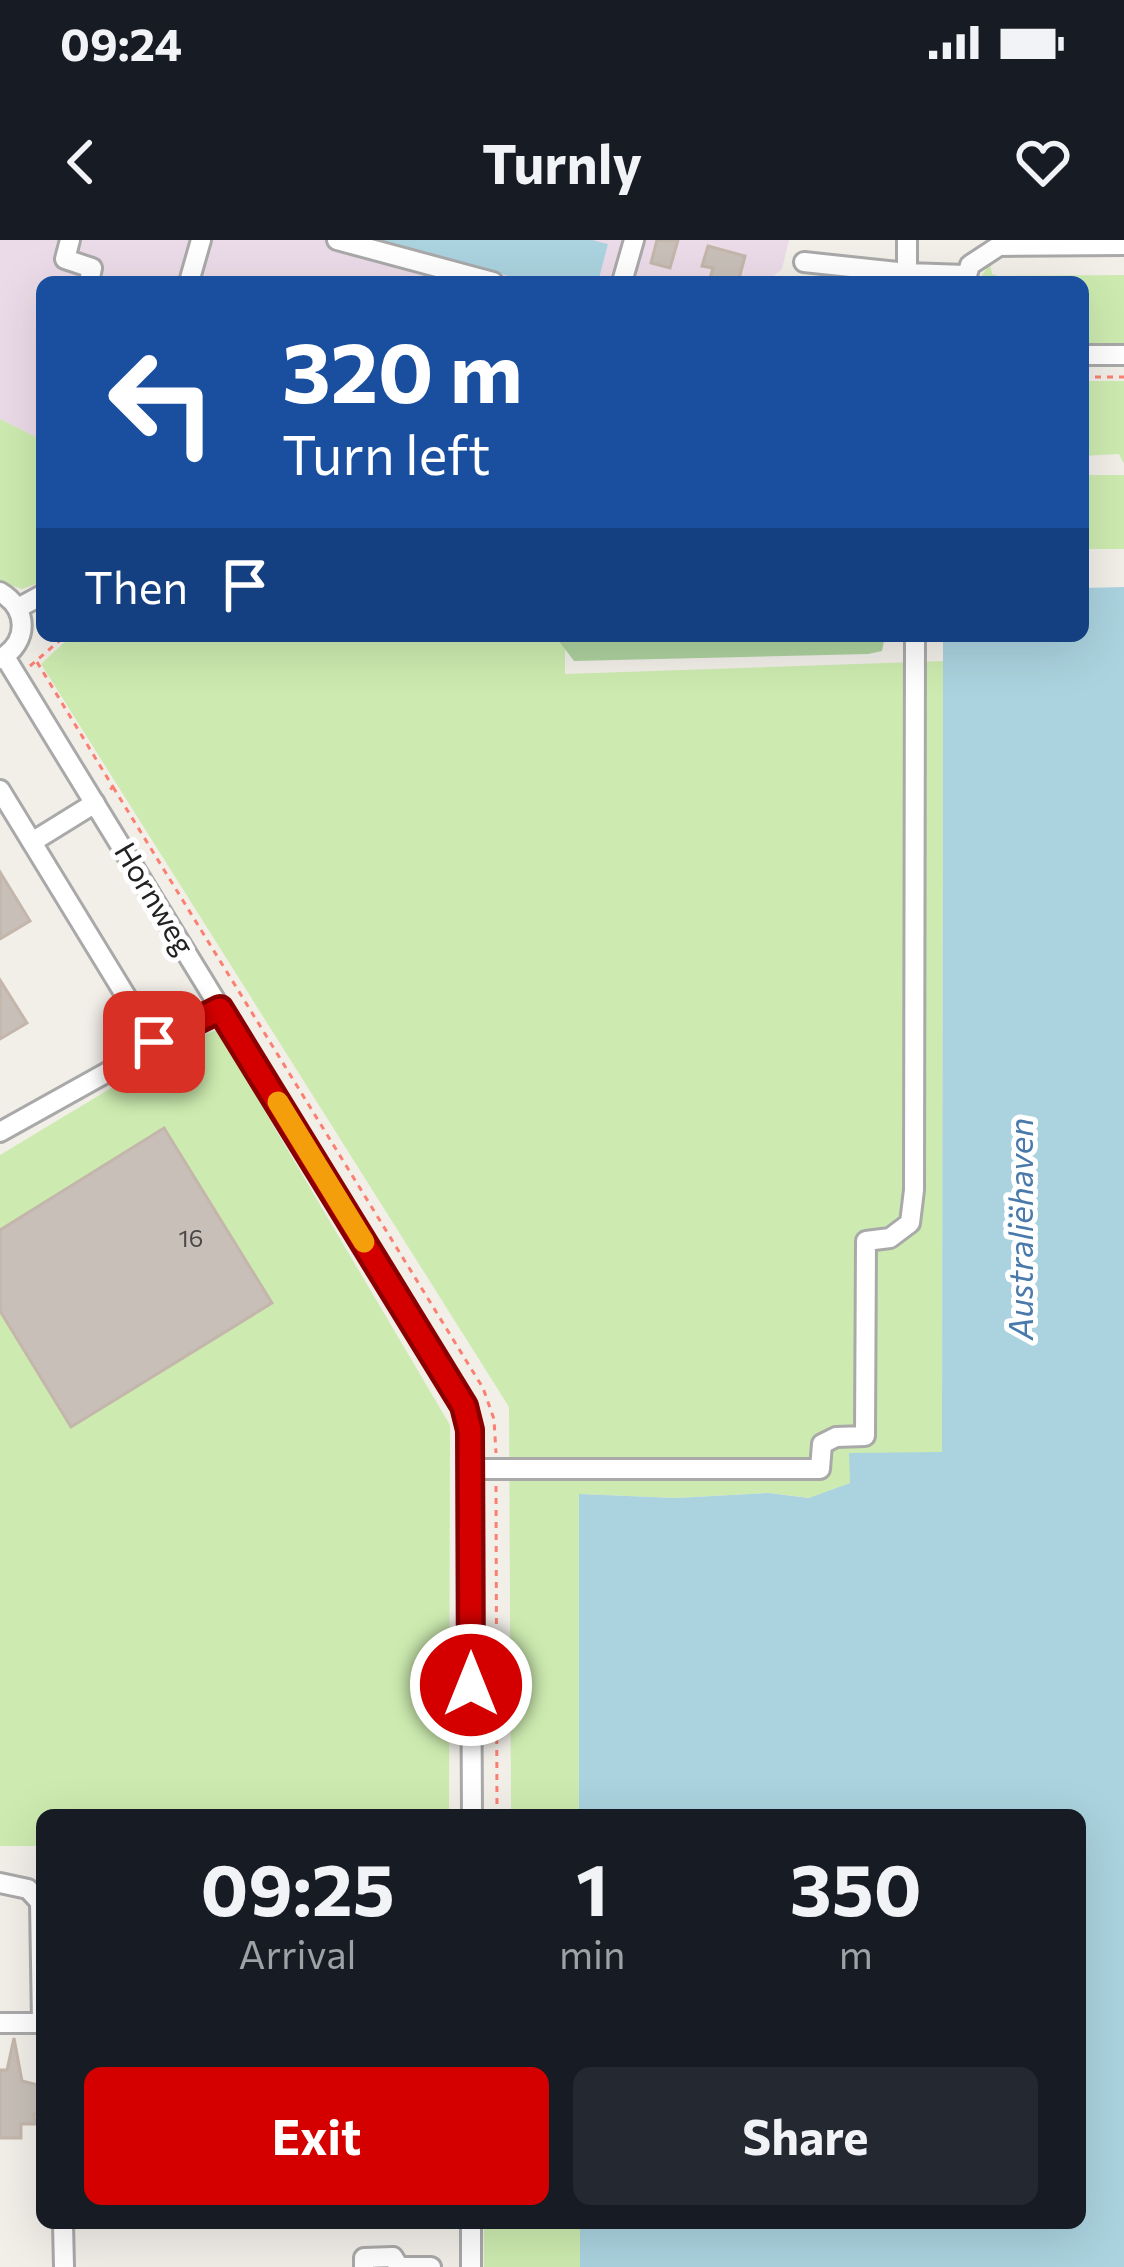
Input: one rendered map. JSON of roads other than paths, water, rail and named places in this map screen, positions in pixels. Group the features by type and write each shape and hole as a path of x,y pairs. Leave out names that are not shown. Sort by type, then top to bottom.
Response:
{"street":[{"path":"70,240 65,260 92,268 90,276"},
{"path":"192,276 201,240"},
{"path":"338,240 471,276"},
{"path":"624,276 634,240"},
{"path":"907,240 908,273"},
{"path":"967,276 983,251 999,246 1124,245"},
{"path":"804,262 936,276"},
{"path":"1089,355 1124,355"},
{"path":"0,592 18,608 20,640 3,658"},
{"path":"18,608 36,598"},
{"path":"470,1469 820,1469 822,1444 836,1437 865,1436 866,1241 890,1238 910,1223 914,1190 915,642"},
{"name":"Hornweg","path":"3,658 464,1406 470,1469 472,1809"},
{"path":"0,790 154,1042"},
{"path":"32,842 95,803"},
{"path":"0,1132 220,1009"},
{"path":"0,1883 28,1889 36,1898"},
{"path":"0,2023 36,2023"},
{"path":"63,2229 64,2267"},
{"path":"471,2229 471,2267"},
{"path":"364,2267 364,2258 393,2257 398,2266 431,2267"}],"water":[{"path":"370,240 592,240 608,244 600,276 509,276"},
{"name":"Australiëhaven","path":"1124,587 1124,2267 580,2267 580,2229 1086,2229 1086,1809 579,1809 579,1494 676,1498 768,1493 809,1498 850,1483 849,1453 942,1452 943,642 1089,642 1089,588"}]}
